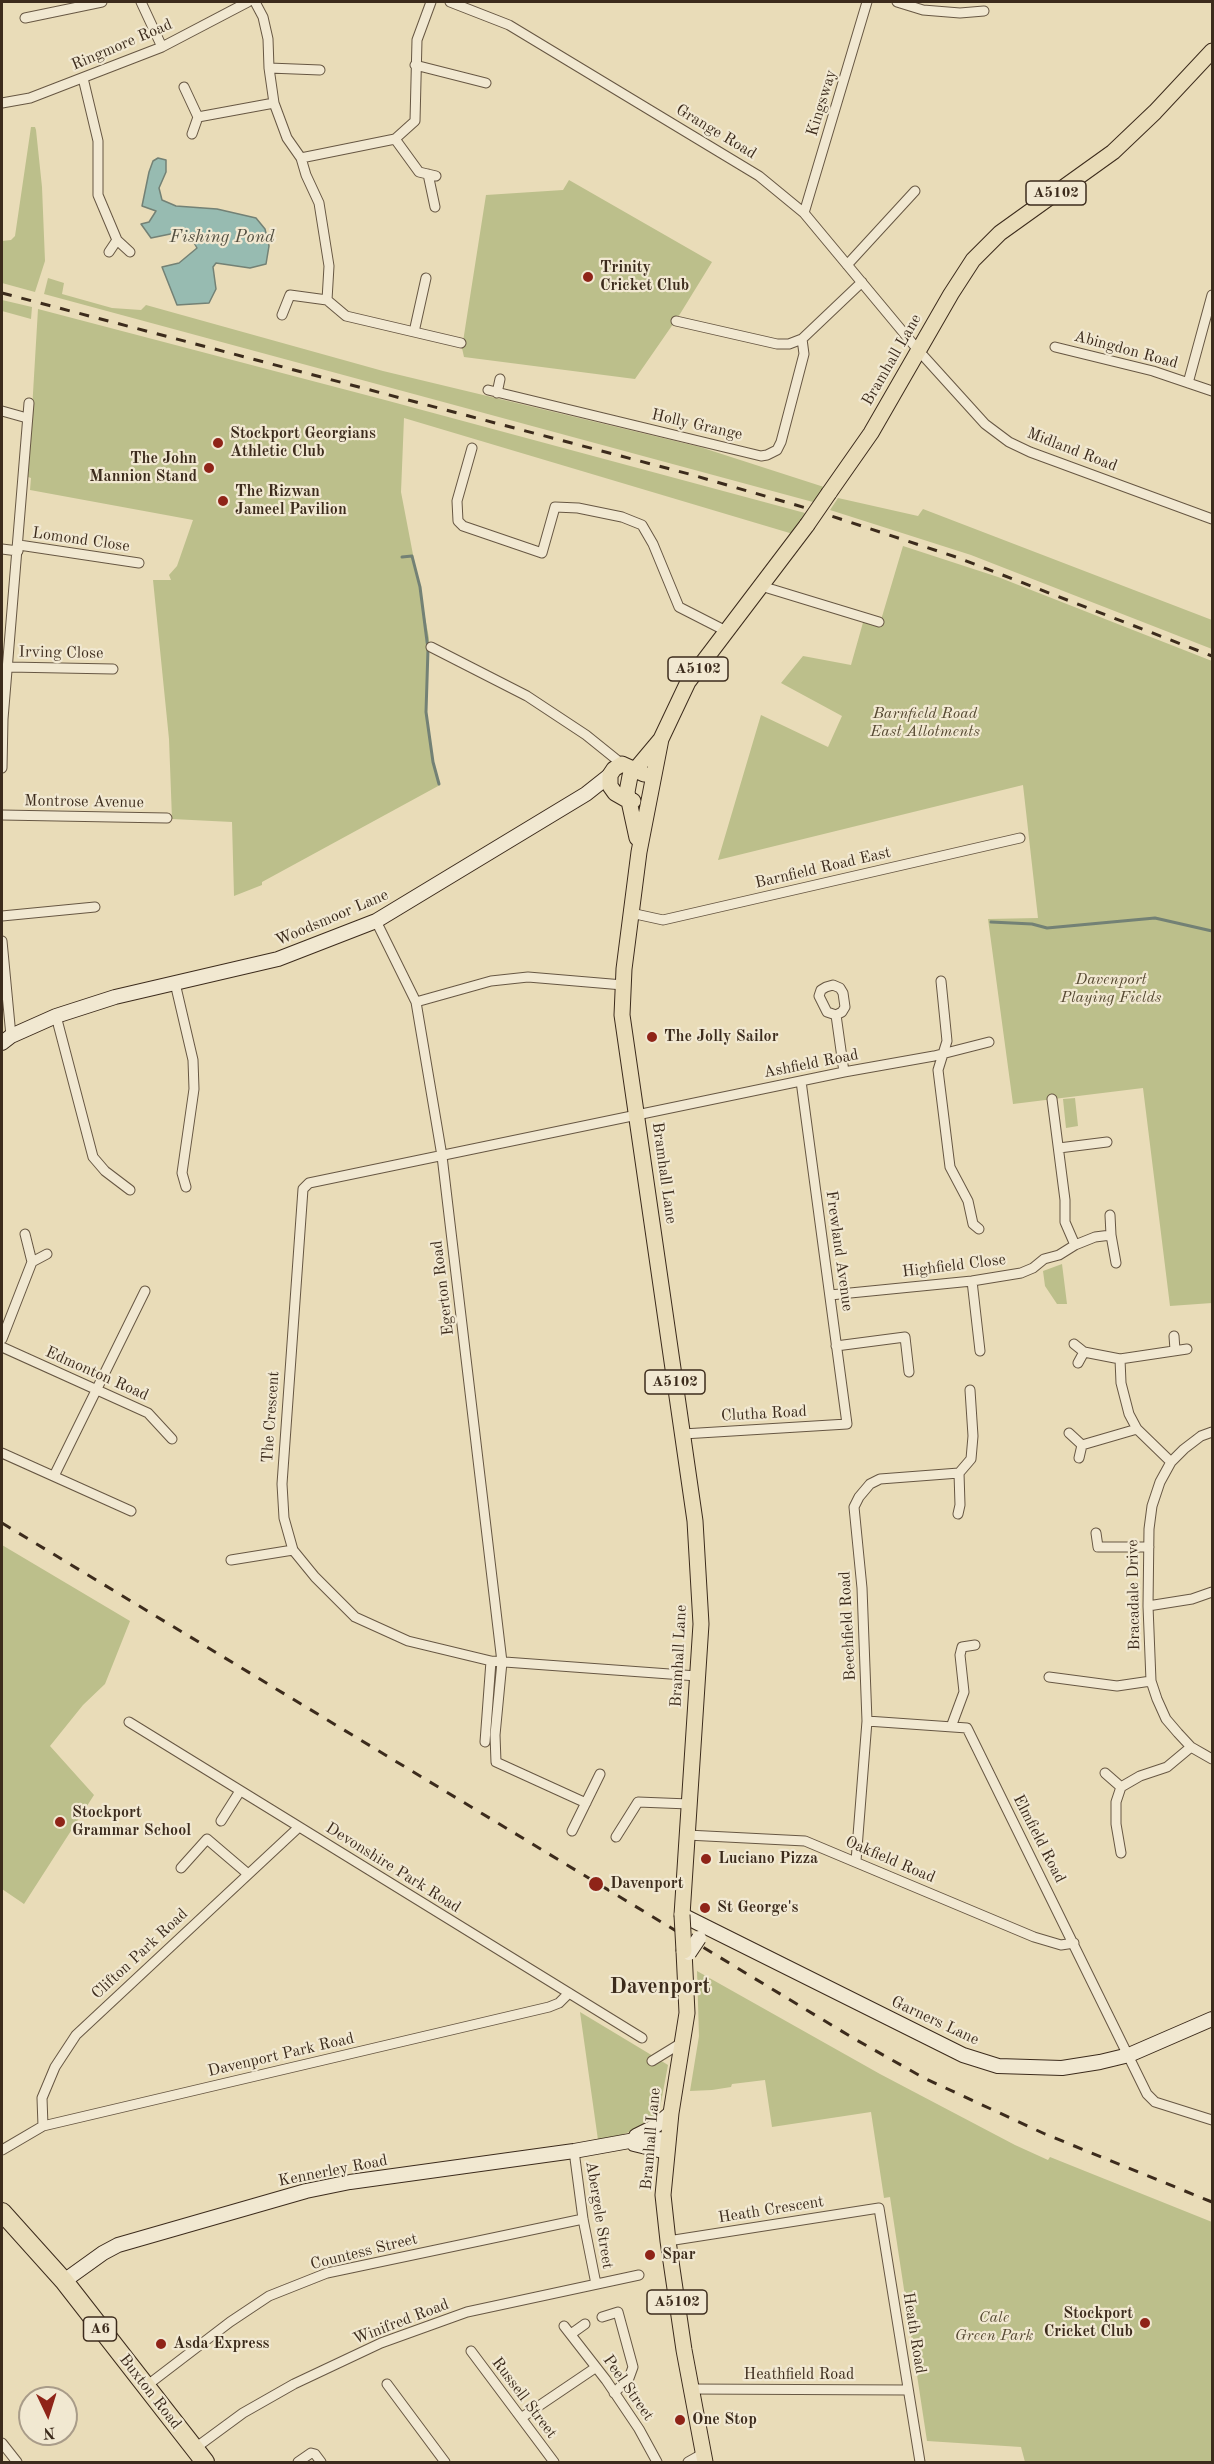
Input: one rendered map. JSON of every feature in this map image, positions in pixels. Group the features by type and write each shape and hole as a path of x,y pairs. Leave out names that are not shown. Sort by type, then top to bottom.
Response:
{"highway":[{"name":"Buxton Road","path":"2,2212 64,2281 200,2456"}],"main road":[{"name":"Bramhall Lane","path":"704,2458 690,2389 663,2195 677,2065 687,2013 686,1956 682,1915 700,1603 695,1521 639,1116 622,1015 623,985 639,852 661,739 688,682 807,525 871,433 973,260 1000,233 1113,152 1155,112 1212,51"},
{"name":"Bramhall Lane","path":"609,775 628,767 661,739"},
{"name":"Bramhall Lane","path":"628,767 626,784 639,852"},
{"path":"628,767 654,778"},
{"path":"609,775 610,786 615,793 629,801 643,800 650,795"}],"street":[{"path":"25,18 102,2"},
{"path":"141,2 162,47"},
{"name":"Ringmore Road","path":"2,103 30,98 162,47 248,2"},
{"path":"255,2 263,16 268,39 274,103 287,138 302,158 306,175 319,203 329,266 327,300"},
{"path":"302,158 395,139 415,121 417,40 431,2"},
{"name":"Grange Road","path":"450,2 519,31 759,176 804,213 918,350"},
{"name":"Kingsway","path":"804,213 867,2"},
{"path":"897,2 923,10 984,12"},
{"path":"416,65 486,83"},
{"path":"269,68 320,70"},
{"path":"83,78 98,141 98,195 117,240 130,252"},
{"path":"184,87 198,117 192,134"},
{"path":"198,117 274,103"},
{"path":"395,139 419,172 432,175 435,207"},
{"path":"847,265 915,191"},
{"path":"109,252 117,240"},
{"path":"414,332 426,278"},
{"path":"676,321 777,344 789,344 802,339 862,282"},
{"path":"282,315 290,296 327,300 346,316 461,343"},
{"name":"Abingdon Road","path":"1188,383 1212,296"},
{"name":"Holly Grange","path":"500,379 492,391 761,456 777,450 781,442 804,354 802,339"},
{"name":"Abingdon Road","path":"1055,346 1153,371 1212,391"},
{"name":"Midland Road","path":"918,350 985,424 1009,442 1030,452 1212,519"},
{"path":"2,768 2,719 9,667 28,403"},
{"path":"2,411 27,418"},
{"path":"472,448 457,501 458,521 463,526 542,554 555,507 578,508 622,517 642,525 653,544 679,608 726,631"},
{"name":"Lomond Close","path":"2,549 18,548 139,563"},
{"path":"761,586 879,622"},
{"path":"431,647 526,696 586,735 628,767"},
{"name":"Irving Close","path":"9,667 113,669"},
{"name":"Woodsmoor Lane","path":"6,1039 56,1016 115,998 300,952 376,921 586,794 609,775"},
{"path":"586,794 615,793"},
{"name":"Montrose Avenue","path":"2,815 166,818"},
{"name":"Barnfield Road East","path":"631,913 663,920 1020,838"},
{"path":"2,916 95,907"},
{"name":"Egerton Road","path":"376,921 416,1002 441,1156 502,1662 495,1734 496,1762 586,1803"},
{"path":"2,941 6,1039"},
{"path":"416,1002 491,981 528,977 623,985"},
{"path":"941,981 946,1041 938,1070 951,1167 968,1201 973,1224 980,1229"},
{"path":"175,983 193,1060 195,1089 182,1173 186,1187"},
{"path":"836,1015 844,1072"},
{"path":"56,1016 93,1156 105,1171 130,1190"},
{"name":"Ashfield Road","path":"639,1116 989,1042"},
{"name":"Frewland Avenue","path":"801,1081 847,1424"},
{"path":"1052,1099 1065,1200 1065,1222 1075,1245"},
{"name":"The Crescent","path":"639,1116 309,1183 303,1189 282,1484 284,1518 293,1550 315,1577 355,1617 408,1641 491,1661 697,1676"},
{"path":"1059,1148 1107,1142"},
{"path":"1110,1215 1116,1263"},
{"path":"2,1338 32,1262 25,1234"},
{"name":"Highfield Close","path":"830,1295 972,1281 1022,1273 1044,1259 1075,1245 1095,1237 1111,1235"},
{"path":"32,1262 47,1254"},
{"path":"972,1281 980,1351"},
{"path":"54,1476 145,1291"},
{"path":"1174,1336 1175,1350"},
{"path":"836,1346 905,1337 909,1372"},
{"path":"1074,1344 1084,1352 1120,1359 1187,1349"},
{"name":"Edmonton Road","path":"2,1347 148,1413 172,1439"},
{"path":"1078,1363 1084,1352"},
{"path":"1120,1359 1121,1383 1129,1414 1137,1429 1171,1462"},
{"path":"958,1514 959,1473 971,1460 973,1436 970,1390"},
{"name":"Clutha Road","path":"683,1434 847,1424"},
{"path":"1082,1445 1137,1429"},
{"name":"Bracadale Drive","path":"1212,1432 1201,1436 1171,1462 1160,1482 1152,1506 1148,1606 1151,1681 1166,1719 1191,1747 1212,1759"},
{"path":"1069,1433 1082,1445"},
{"path":"1079,1458 1082,1445"},
{"path":"2,1453 130,1511"},
{"name":"Beechfield Road","path":"856,1861 867,1721 862,1588 854,1507 870,1484 880,1479 959,1473"},
{"path":"1096,1533 1098,1547 1149,1547"},
{"path":"231,1560 293,1550"},
{"path":"1148,1606 1192,1599 1212,1592"},
{"path":"951,1727 964,1692 960,1654 962,1647 975,1645"},
{"path":"485,1743 491,1661"},
{"path":"1049,1677 1117,1686 1151,1681"},
{"name":"Elmfield Road","path":"867,1721 967,1728 1147,2094 1155,2102 1212,2120"},
{"name":"Devonshire Park Road","path":"129,1722 642,2038"},
{"path":"1121,1853 1116,1824 1116,1802 1121,1787 1140,1776 1167,1767 1191,1747"},
{"path":"1105,1773 1121,1787"},
{"path":"572,1831 600,1774"},
{"path":"221,1821 240,1791"},
{"path":"616,1837 638,1802 689,1804"},
{"name":"Clifton Park Road","path":"42,2126 42,2098 55,2067 76,2035 298,1827"},
{"path":"181,1869 213,1830"},
{"name":"Oakfield Road","path":"687,1835 785,1838 805,1841 1034,1937 1061,1945 1074,1943"},
{"path":"207,1839 248,1874"},
{"name":"Garners Lane","path":"682,1915 963,2055 998,2066 1062,2068 1129,2055 1212,2019"},
{"path":"686,1956 699,1938 709,1935 725,1936"},
{"name":"Davenport Park Road","path":"2,2150 42,2126 549,2007 559,2003 569,1993"},
{"path":"652,2061 683,2042"},
{"path":"624,2142 651,2129 671,2113"},
{"path":"624,2142 646,2138 667,2146"},
{"name":"Kennerley Road","path":"64,2281 118,2245 306,2191 350,2182 624,2142"},
{"name":"Abergele Street","path":"574,2151 583,2219 596,2284"},
{"name":"Heath Crescent","path":"668,2241 879,2208"},
{"name":"Heath Road","path":"879,2208 920,2463"},
{"name":"Countess Street","path":"145,2387 230,2322 269,2296 327,2273 583,2219"},
{"name":"Winifred Road","path":"200,2456 243,2413 294,2384 381,2343 467,2312 639,2275"},
{"path":"602,2317 618,2312 633,2367 629,2378 614,2393"},
{"path":"571,2334 585,2324"},
{"name":"Peel Street","path":"564,2326 639,2429 657,2463"},
{"name":"Russell Street","path":"471,2351 554,2463"},
{"path":"521,2418 595,2368"},
{"path":"387,2384 445,2463"},
{"name":"Heathfield Road","path":"690,2389 907,2390"},
{"path":"2,2443 17,2463"},
{"path":"298,2463 311,2453 315,2454 321,2463"},
{"path":"688,2463 704,2458"}],"green space":[{"path":"31,127 35,127 36,130 42,187 45,261 35,292 2,283 2,241 11,240 15,236"},
{"name":"Trinity Cricket Club","path":"569,180 712,262 680,314 635,379 464,357 462,348 486,195 563,190"},
{"path":"48,278 64,283 62,294 112,308 141,310 146,305 383,371 700,447 824,487 813,502 44,294"},
{"path":"2,300 32,307 31,319 2,311"},
{"path":"38,309 805,513 793,534 404,418 401,492 429,638 426,712 433,763 440,785 262,882 262,885 234,896 232,822 172,819 169,739 153,580 171,580 169,575 177,566 193,520 30,490 31,478 28,477"},
{"path":"838,498 918,516 923,509 1212,620 1212,649 971,555 830,510"},
{"name":"Davenport Playing Fields","path":"903,546 998,577 1212,661 1212,1303 1170,1306 1143,1088 1013,1104 988,919 1038,918 1023,785 718,860 761,715 828,747 842,716 781,683 803,656 851,665 864,619 881,620"},
{"path":"1075,1098 1078,1126 1066,1128 1063,1099"},
{"path":"1062,1264 1067,1304 1057,1304 1045,1286 1043,1271"},
{"path":"2,1545 130,1621 105,1684 83,1705 50,1746 94,1795 24,1904 2,1889"},
{"name":"Cale Green Park","path":"697,1971 880,2074 1015,2145 1048,2160 1050,2157 1212,2222 1212,2462 1025,2462 1021,2447 927,2441 890,2197 884,2198 871,2112 772,2127 765,2080 732,2084 731,2087 712,2090 690,2091 699,2036"},
{"path":"580,2012 668,2065 660,2108 651,2122 622,2135 598,2140"}],"water":[{"name":"Fishing Pond","path":"158,158 166,160 166,172 159,188 162,200 176,206 217,209 256,218 265,229 269,246 266,264 250,268 216,263 213,267 216,289 209,303 177,305 162,267 179,263 197,248 193,241 180,232 151,238 141,224 149,222 156,211 142,206 149,172 153,161"}],"waterway":[{"path":"402,557 412,556 420,587 428,649 426,712 433,762 439,784"},
{"path":"991,922 1032,924 1047,928 1155,918 1212,931"}],"railway":[{"path":"2,293 689,474 813,510 956,557 1212,656"},
{"path":"2,1523 853,2038 924,2078 1045,2134 1212,2202"}],"place":[{"name":"Trinity Cricket Club","path":"588,277"},
{"name":"Stockport Georgians Athletic Club","path":"218,443"},
{"name":"The John Mannion Stand","path":"209,468"},
{"name":"The Rizwan Jameel Pavilion","path":"223,501"},
{"name":"The Jolly Sailor","path":"652,1037"},
{"name":"Stockport Grammar School","path":"60,1822"},
{"name":"Luciano Pizza","path":"706,1859"},
{"name":"Davenport","path":"596,1884"},
{"name":"St George's","path":"705,1908"},
{"name":"Spar","path":"650,2255"},
{"name":"Stockport Cricket Club","path":"1145,2323"},
{"name":"Asda Express","path":"161,2344"},
{"name":"One Stop","path":"680,2420"}],"district":[{"name":"Davenport","path":"660,1987"}],"park label":[{"name":"Barnfield Road East Allotments","path":"925,723"}]}
